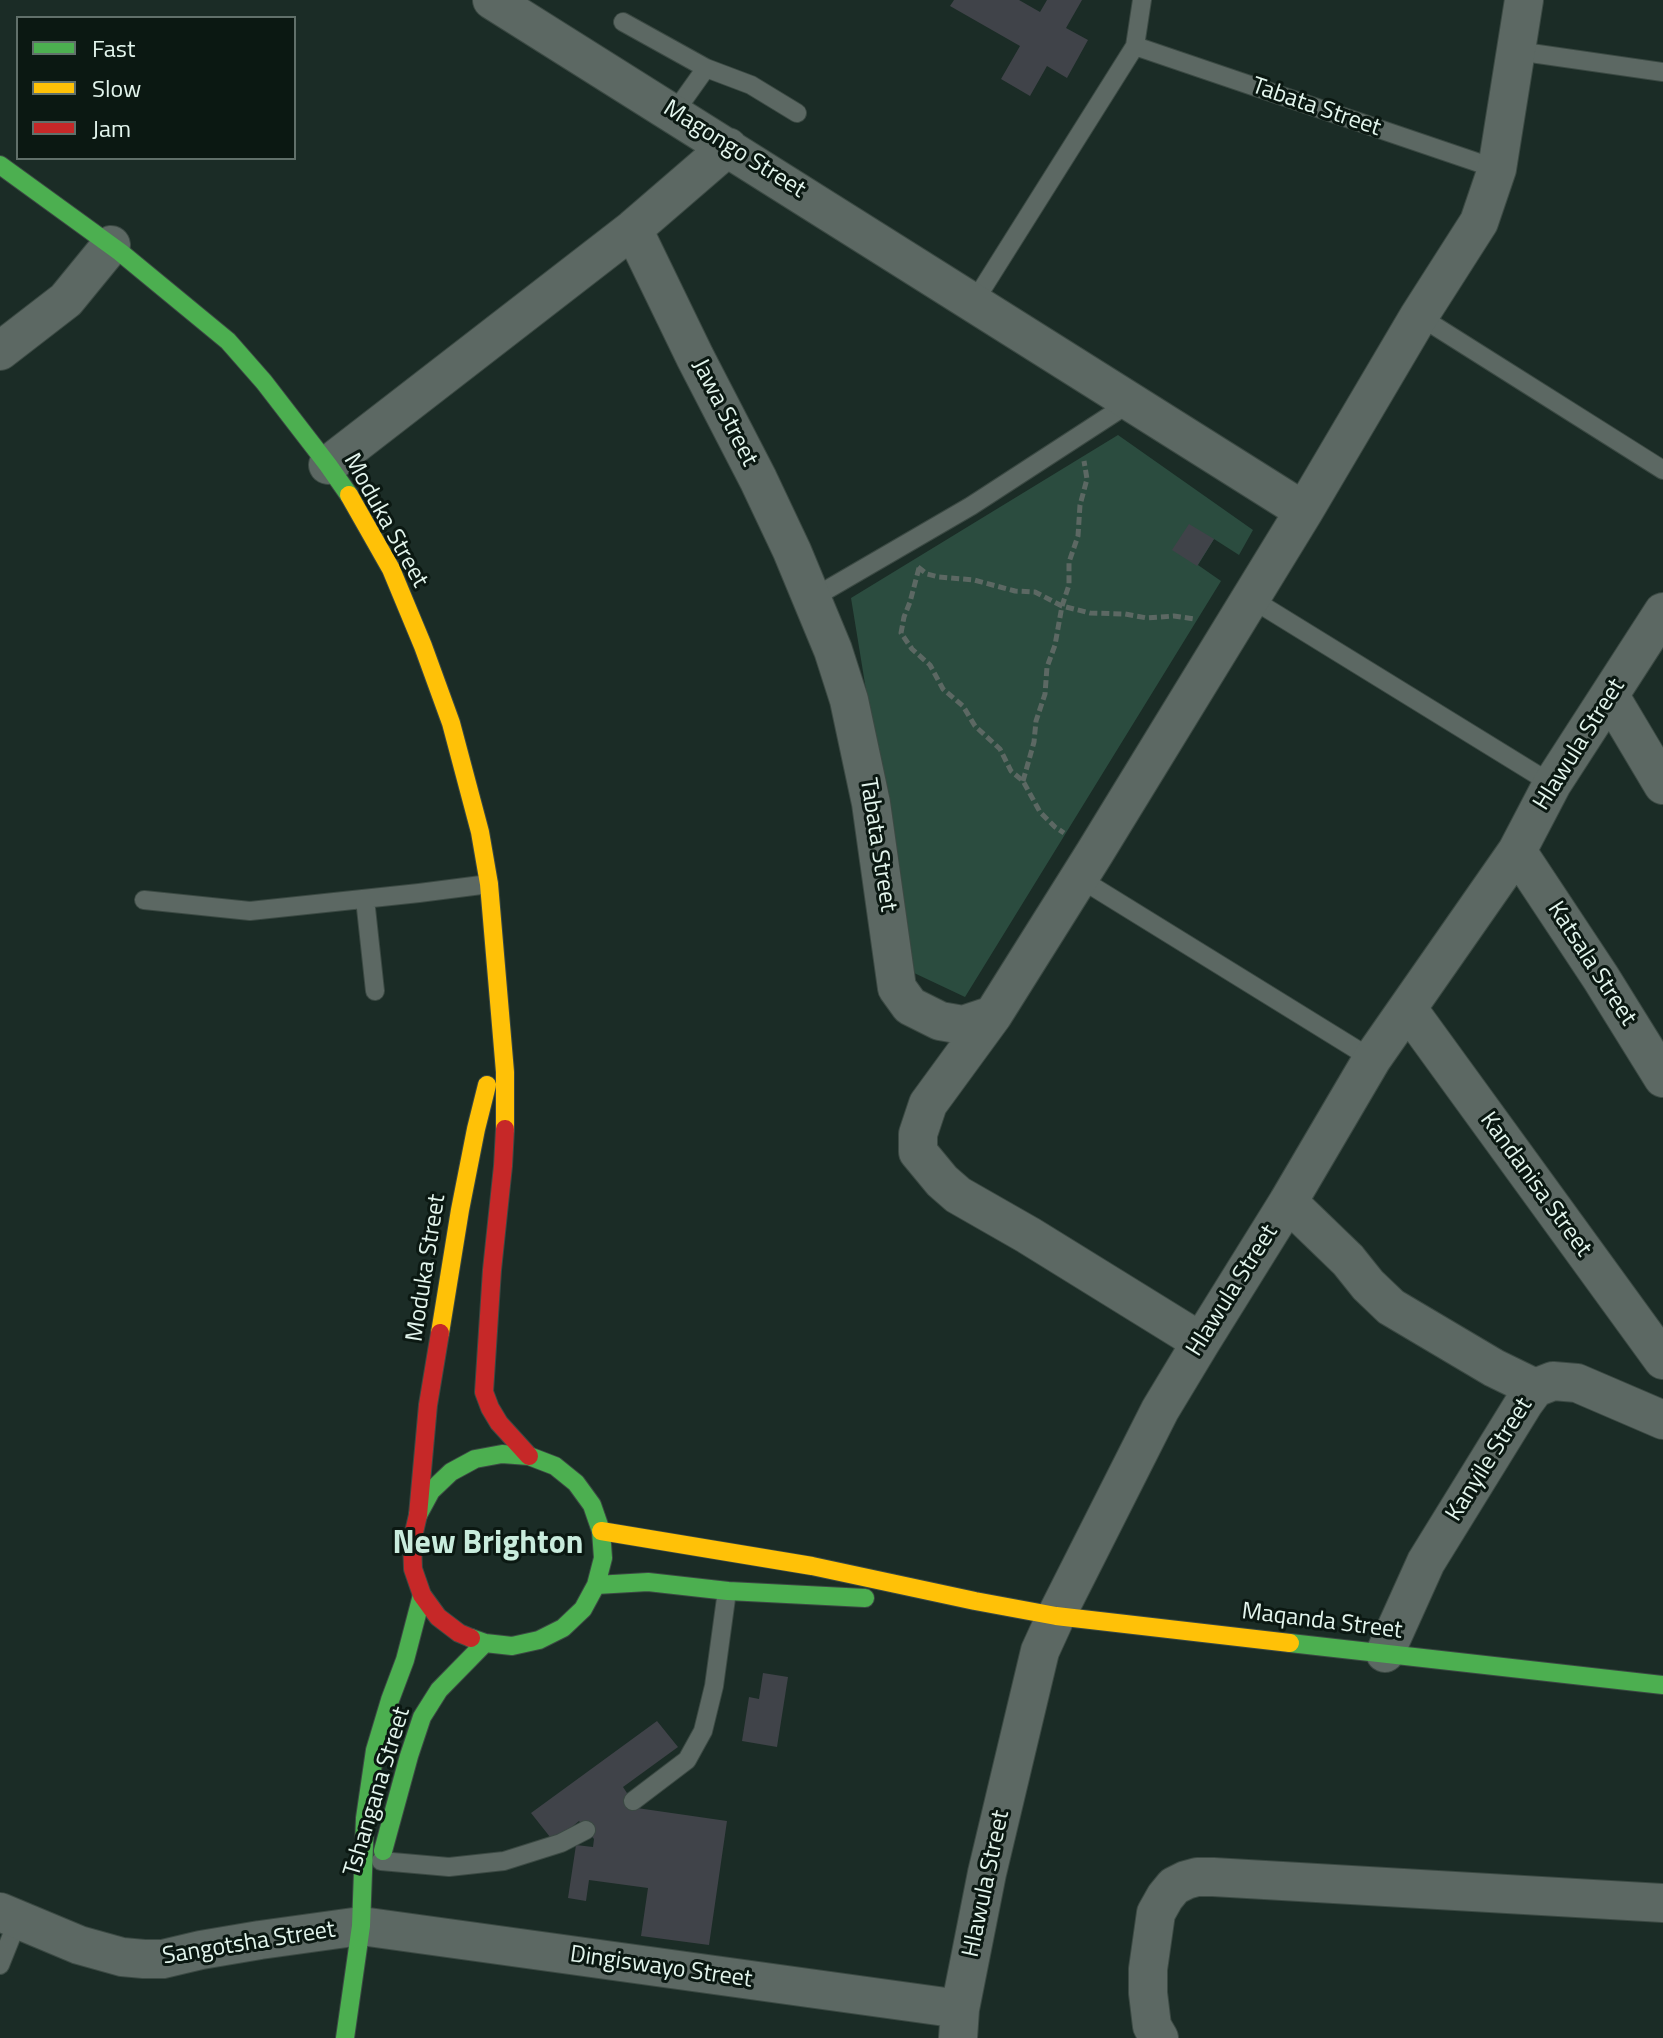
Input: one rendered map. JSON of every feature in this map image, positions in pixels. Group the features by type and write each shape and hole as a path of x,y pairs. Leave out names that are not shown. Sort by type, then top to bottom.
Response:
{"street":[{"name":"Magongo Street","path":"492,0 1304,511"},
{"path":"1201,1342 958,1195 918,1152 918,1134 928,1104 993,1015 1079,878 1479,222 1497,169 1524,0"},
{"path":"328,465 633,229 728,147"},
{"name":"Moduka Street","path":"0,165 111,245 228,341 264,382 355,505 391,569 423,646 469,785 489,884 506,1099 484,1392 499,1423 529,1456"},
{"name":"Jawa Street","path":"633,229 758,479 811,599"},
{"path":"0,351 66,300 111,245"},
{"name":"Tabata Street","path":"811,599 833,650 862,754 897,988 910,1006 940,1021 963,1025 993,1015"},
{"name":"Hlawula Street","path":"959,2023 987,1873 1040,1651 1056,1616 1160,1410 1372,1059 1517,851 1552,784 1663,612"},
{"path":"1610,696 1663,785"},
{"name":"Katsala Street","path":"1517,851 1663,1078"},
{"name":"Kandanisa Street","path":"1408,1009 1663,1360"},
{"name":"Moduka Street","path":"418,1515 428,1405 460,1210 500,1032"},
{"path":"1288,1202 1391,1307 1494,1368 1535,1388"},
{"name":"Kanyile Street","path":"1385,1653 1426,1562 1535,1388 1553,1381 1577,1383 1663,1420"},
{"path":"502,1454 529,1456 555,1466 576,1483 592,1505 601,1531 603,1558 596,1585 583,1609 563,1628 539,1640 512,1646 485,1643 459,1633 438,1617 422,1595 413,1569 412,1541 418,1515 431,1491 451,1472 475,1459 502,1454"},
{"name":"Maqanda Street","path":"601,1531 810,1596 975,1601"},
{"name":"Maqanda Street","path":"596,1585 812,1566 1056,1616 1663,1685"},
{"name":"Tshangana Street","path":"345,2038 361,1926 365,1818 370,1779 386,1713 405,1660 422,1595"},
{"name":"Tshangana Street","path":"361,1926 422,1717 439,1690 485,1643"},
{"path":"1159,2038 1152,2026 1148,1993 1156,1913 1174,1886 1197,1877 1663,1903"},
{"name":"Sangotsha Street","path":"9,1916 79,1945 122,1957 144,1959 163,1959 260,1940 361,1926"},
{"name":"Dingiswayo Street","path":"361,1926 959,2023"}],"lane":[{"path":"974,302 1135,46 1142,0"},
{"path":"623,22 706,68 751,85 797,113"},
{"name":"Tabata Street","path":"1135,46 1497,169"},
{"path":"1517,51 1663,72"},
{"path":"674,113 706,68"},
{"path":"1419,316 1663,470"},
{"path":"811,599 971,506 1131,402"},
{"path":"1250,598 1552,784"},
{"path":"1079,878 1372,1059"},
{"path":"144,900 250,911 489,884"},
{"path":"365,899 375,991"},
{"path":"633,1801 687,1760 703,1731 714,1686 729,1572"},
{"path":"381,1861 449,1867 504,1861 561,1843 586,1830"},
{"path":"0,1965 9,1916"}],"path":[{"path":"1023,781 1045,694 1047,667 1069,585 1069,562 1078,536 1080,505 1087,479 1084,456"},
{"path":"914,560 927,574 1035,592 1062,606 1090,613 1206,620"},
{"path":"919,568 901,633 912,649 930,665 943,689 963,706 975,726 1000,749 1011,771 1023,781 1040,812 1065,834"}],"green space":[{"path":"1118,435 1253,530 1239,555 1214,539 1198,565 1221,581 965,997 912,972 851,598"}],"building":[{"path":"954,0 1019,0 1040,12 1047,0 1082,0 1066,28 1088,40 1067,78 1047,66 1030,96 1001,79 1020,46 950,6"},
{"path":"1189,524 1214,539 1197,566 1172,550"},
{"path":"763,1673 788,1677 777,1747 742,1741 749,1697 759,1699"},
{"path":"657,1721 678,1747 623,1787 637,1808 727,1821 709,1945 641,1936 648,1888 589,1880 586,1901 568,1898 576,1845 593,1847 594,1839 579,1821 554,1842 531,1813"}],"traffic: fast":[{"path":"0,165 120,252 228,341 264,382 349,495"},
{"path":"418,1515 431,1491 451,1472 475,1459 502,1454 529,1456 555,1466 576,1483 592,1505 601,1531 603,1558 596,1585 583,1609 563,1628 539,1640 512,1646 471,1638"},
{"path":"596,1585 648,1582 728,1591 865,1598"},
{"path":"345,2038 361,1926 365,1818 375,1750 405,1660 422,1595"},
{"path":"383,1851 422,1717 439,1690 485,1643"},
{"path":"1290,1643 1663,1685"}],"traffic: slow":[{"path":"349,495 391,569 423,646 451,723 480,832 489,884 505,1072 505,1129"},
{"path":"440,1333 460,1210 487,1085"},
{"path":"601,1531 812,1566 1056,1616 1290,1643"}],"traffic: jam":[{"path":"505,1129 484,1392 499,1423 529,1456"},
{"path":"440,1333 428,1405 418,1515 412,1541 413,1569 422,1595 438,1617 471,1638"}],"district":[{"name":"New Brighton","path":"488,1545"}]}
